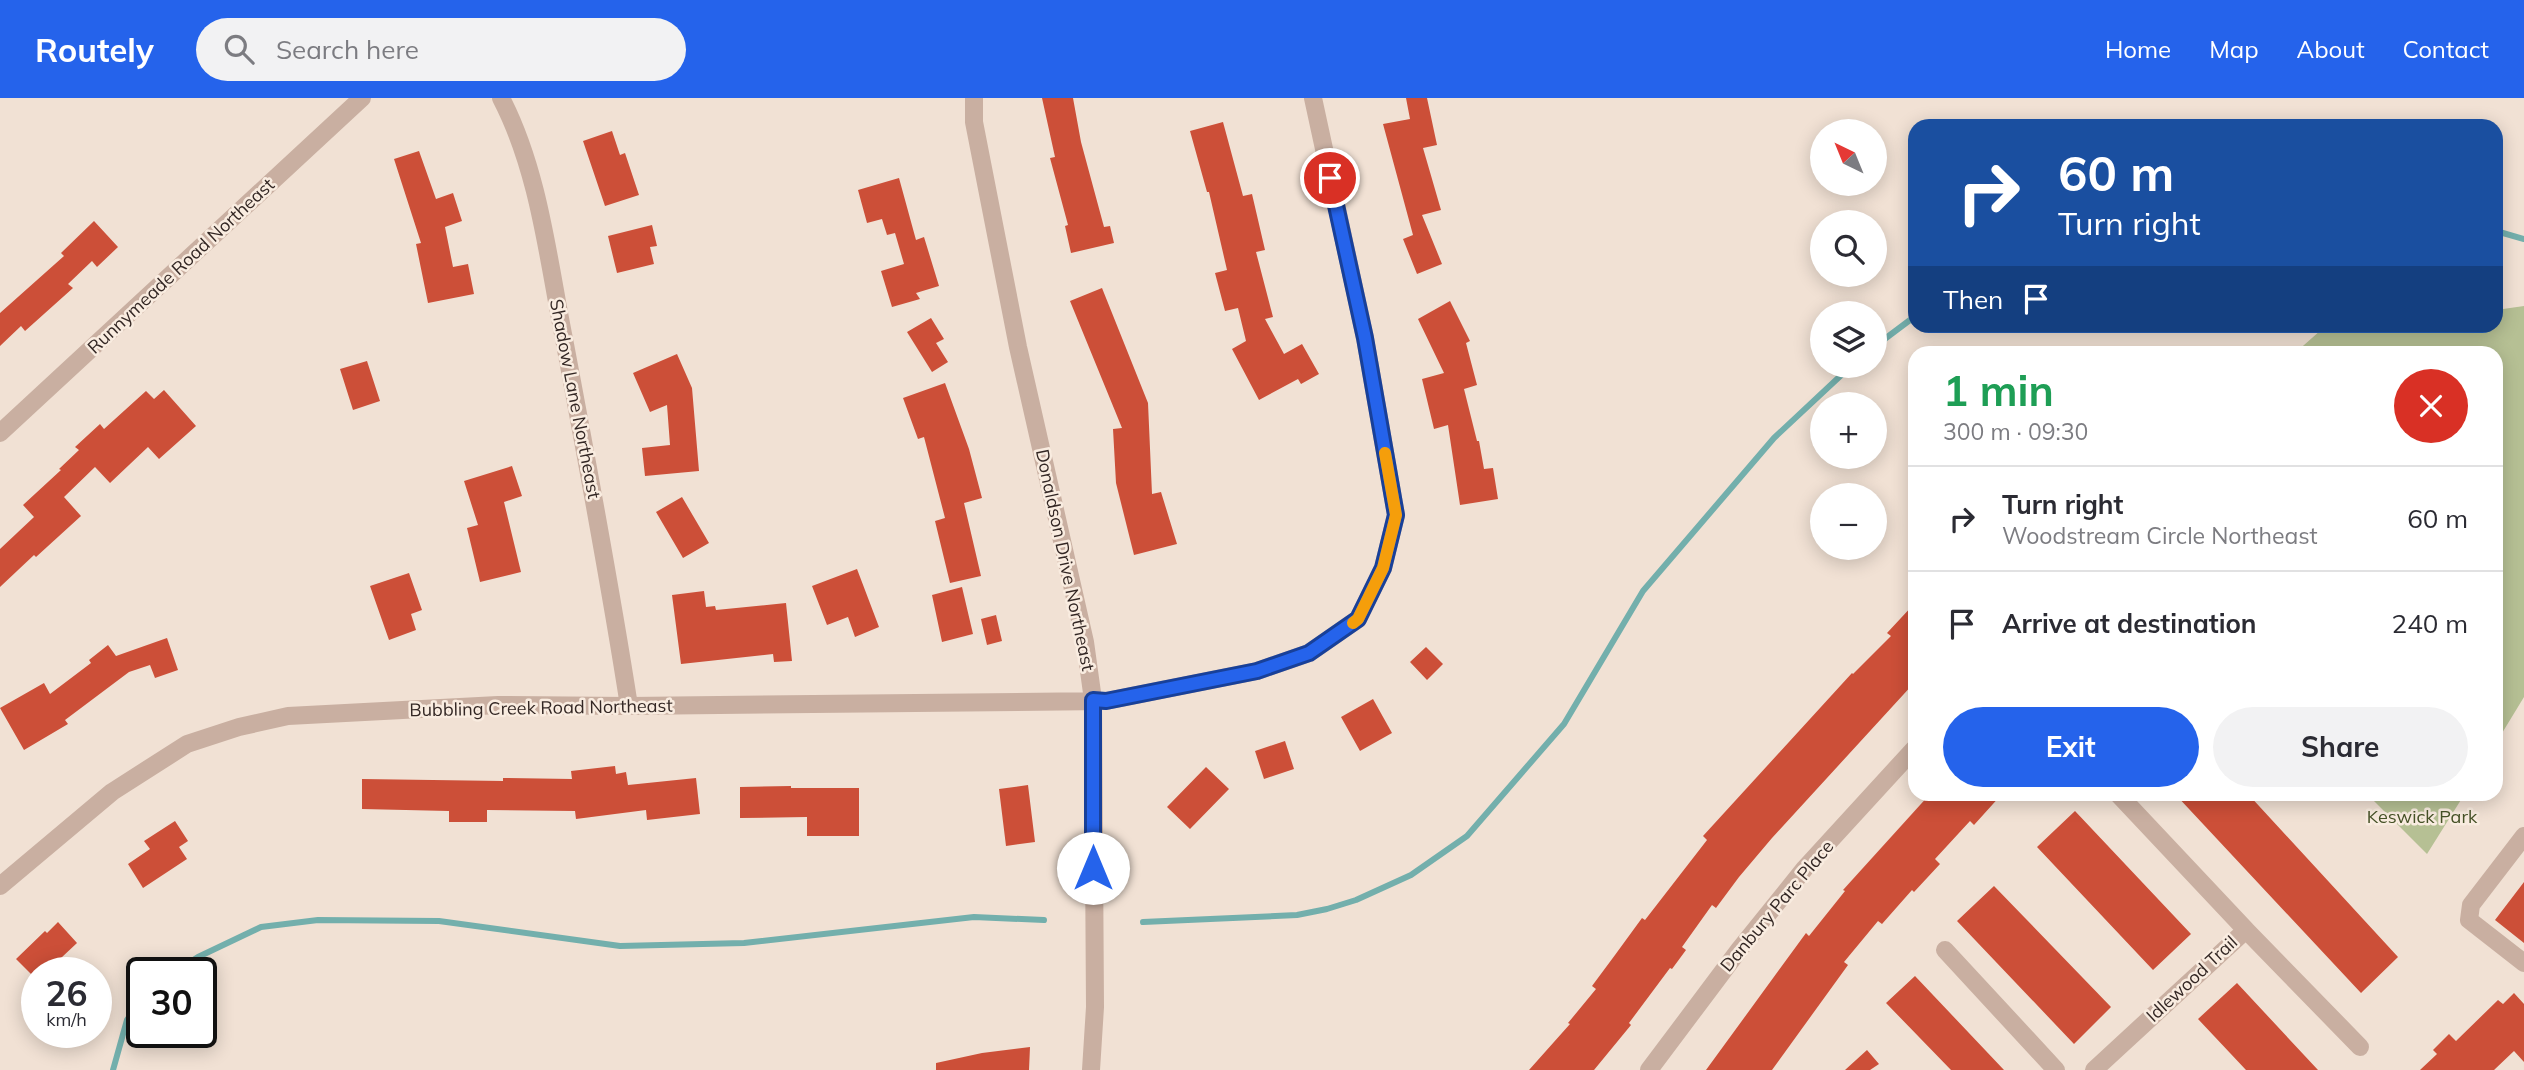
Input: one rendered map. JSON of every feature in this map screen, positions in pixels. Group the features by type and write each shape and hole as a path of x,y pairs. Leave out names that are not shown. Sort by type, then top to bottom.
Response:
{"street":[{"name":"Runnymeade Road Northeast","path":"0,433 362,98"},
{"name":"Shadow Lane Northeast","path":"501,98 517,128 541,220 610,581 629,706"},
{"name":"Donaldson Drive Northeast","path":"974,98 974,122 1018,347 1086,642 1093,700 1095,1007 1091,1070"},
{"name":"Bubbling Creek Road Northeast","path":"0,886 112,792 187,744 239,727 288,716 498,705 1106,701 1257,671 1309,653 1358,619 1383,568 1396,515 1365,338 1313,98"},
{"name":"Danbury Parc Place","path":"1649,1070 1789,888 1908,756"},
{"name":"Idlewood Trail","path":"2094,1070 2246,930 2125,801"},
{"path":"2524,836 2471,905 2469,920 2524,963"},
{"path":"2246,930 2360,1047"},
{"path":"1944,950 2056,1070"}],"green space":[{"path":"2524,306 2524,697 2503,732 2503,346 2303,346 2318,333 2503,333 2503,309"},
{"name":"Keswick Park","path":"2374,801 2460,801 2427,854"}],"building":[{"path":"1042,98 1073,98 1081,142 1104,227 1110,226 1114,243 1071,253 1065,226 1068,225 1050,158 1055,157"},
{"path":"1406,98 1427,98 1437,145 1423,148 1441,210 1422,215 1442,264 1417,274 1403,239 1413,235 1383,124 1410,119"},
{"path":"1223,122 1243,196 1252,194 1265,250 1256,252 1273,317 1265,319 1284,354 1302,344 1319,374 1301,384 1298,379 1259,400 1232,349 1246,341 1238,308 1225,311 1215,273 1227,270 1209,192 1190,131"},
{"path":"612,131 620,155 625,153 639,195 605,206 583,141"},
{"path":"419,151 436,199 453,193 462,221 445,227 453,267 468,264 474,294 428,303 416,244 421,243 394,159"},
{"path":"899,178 916,240 924,237 939,286 916,293 920,299 892,307 881,271 904,264 895,233 887,235 882,219 867,223 858,190"},
{"path":"94,221 118,247 97,267 92,261 68,284 73,288 25,331 21,326 0,346 0,313 64,256 61,253"},
{"path":"652,225 657,246 650,247 654,264 617,273 608,236"},
{"path":"1102,288 1148,403 1152,494 1161,492 1177,544 1134,555 1116,483 1113,429 1122,428 1070,301"},
{"path":"1450,301 1470,341 1466,343 1477,385 1464,389 1484,469 1493,468 1498,499 1460,505 1448,425 1434,429 1422,379 1444,373 1418,319"},
{"path":"931,318 944,339 936,343 948,362 932,372 907,332"},
{"path":"677,354 692,388 699,471 645,476 642,448 670,445 667,405 650,412 633,373"},
{"path":"367,361 380,401 353,410 340,369"},
{"path":"945,383 969,449 982,498 964,503 981,576 950,583 935,521 945,518 924,437 918,439 903,398"},
{"path":"164,390 196,426 159,459 148,447 110,483 95,467 64,497 81,516 0,587 0,549 34,517 23,505 61,470 59,469 79,450 75,447 100,424 104,429 146,391 154,399"},
{"path":"512,466 522,496 504,502 521,572 480,582 467,528 478,525 464,481"},
{"path":"682,497 709,543 683,558 656,512"},
{"path":"857,569 879,627 855,637 848,617 827,625 812,586"},
{"path":"409,573 422,610 411,614 416,630 389,640 370,586"},
{"path":"962,587 973,634 942,642 932,595"},
{"path":"704,591 706,607 715,606 716,610 786,603 792,661 774,662 773,654 681,664 672,595"},
{"path":"1908,610 1908,690 1772,838 1716,908 1712,905 1682,947 1686,950 1594,1070 1529,1070 1570,1024 1568,1023 1596,989 1592,986 1642,918 1645,920 1707,840 1703,836 1852,673 1891,636 1887,633"},
{"path":"996,615 1002,641 987,645 981,619"},
{"path":"167,638 178,670 155,678 150,665 129,672 65,720 68,724 24,750 0,708 44,683 50,694 91,663 89,660 108,645 116,656"},
{"path":"1426,647 1443,664 1427,680 1410,662"},
{"path":"1373,699 1392,733 1360,751 1341,717"},
{"path":"1285,741 1294,769 1264,779 1255,751"},
{"path":"615,766 616,774 626,772 628,785 696,778 700,814 647,820 646,810 576,819 575,811 487,810 487,822 449,822 449,811 362,809 362,779 572,779 571,771"},
{"path":"1206,767 1229,789 1190,829 1167,807"},
{"path":"1028,785 1035,842 1006,846 999,789"},
{"path":"740,787 859,788 859,836 807,836 807,817 740,818"},
{"path":"1924,801 1996,801 1974,825 1970,821 1935,859 1940,864 1914,892 1912,890 1882,924 1878,921 1844,962 1848,965 1772,1070 1706,1070 1806,933 1809,936 1845,891 1843,890"},
{"path":"2182,801 2254,801 2398,957 2361,993"},
{"path":"2075,811 2191,934 2153,970 2037,847"},
{"path":"175,821 188,841 179,847 187,859 143,888 128,864 150,849 144,841"},
{"path":"2524,882 2524,943 2495,920"},
{"path":"1994,886 2111,1007 2074,1044 1957,921"},
{"path":"58,922 77,943 62,957 21,957 21,964 16,959 45,931 47,933"},
{"path":"1915,976 2004,1070 1951,1070 1886,1003"},
{"path":"2237,983 2318,1070 2246,1070 2198,1019"},
{"path":"2514,993 2524,1004 2524,1062 2514,1051 2494,1070 2420,1070 2437,1054 2433,1050 2449,1034 2456,1041 2498,1000 2503,1004"},
{"path":"1030,1047 1029,1070 936,1070 936,1063 982,1053"},
{"path":"1867,1050 1879,1064 1870,1070 1845,1070"}],"waterway":[{"path":"2503,233 2524,239"},
{"path":"1887,337 1908,322"},
{"path":"1143,922 1297,915 1327,909 1356,900 1411,875 1467,836 1564,724 1643,591 1774,438 1838,378"},
{"path":"198,957 261,927 318,920 439,921 620,946 744,943 974,917 1044,920"},
{"path":"113,1070 126,1024"}],"slow traffic":[{"path":"1353,623 1358,619 1383,568 1396,515 1385,453"}],"route":[{"path":"1093,868 1093,700 1106,701 1257,671 1309,653 1358,619 1383,568 1396,515 1365,338 1330,178"}]}
